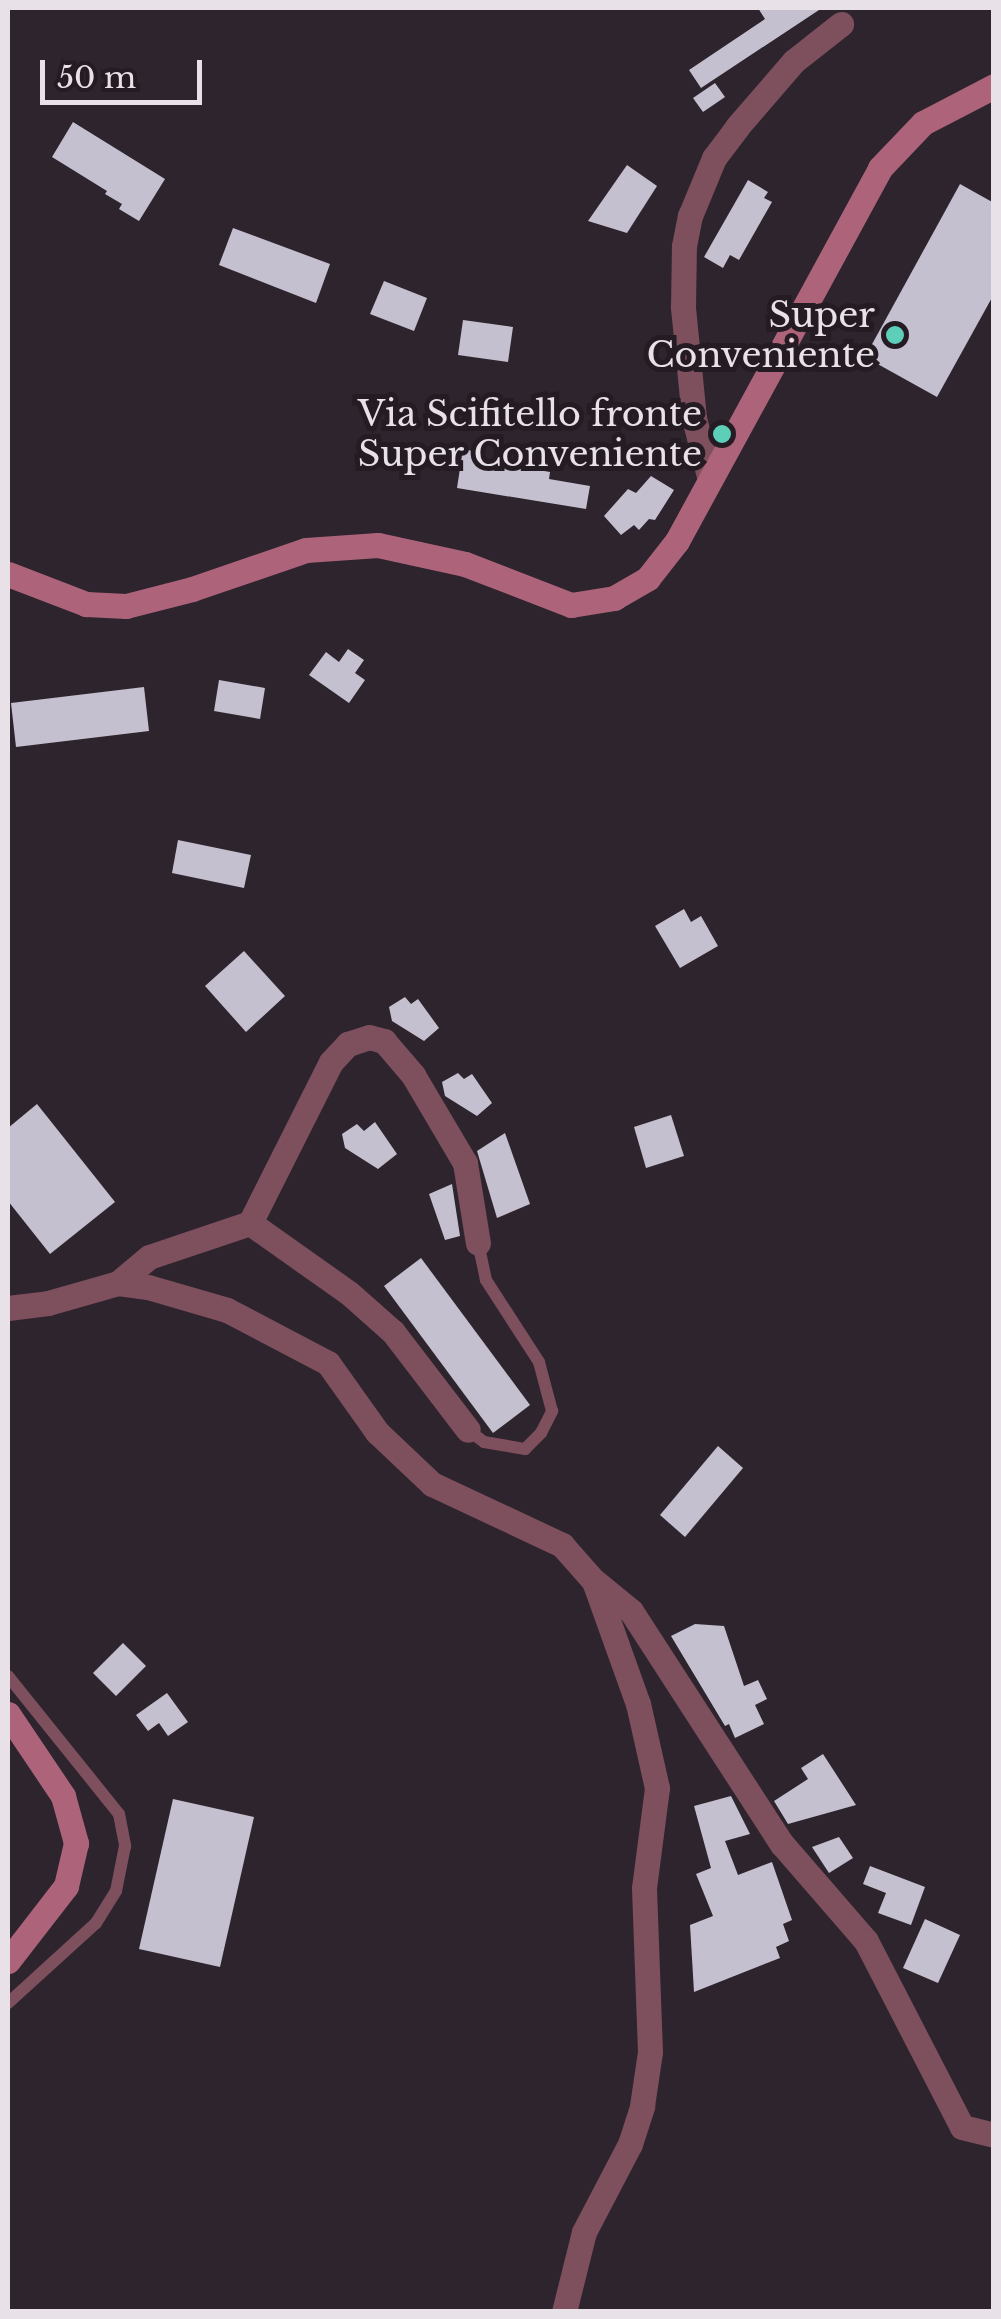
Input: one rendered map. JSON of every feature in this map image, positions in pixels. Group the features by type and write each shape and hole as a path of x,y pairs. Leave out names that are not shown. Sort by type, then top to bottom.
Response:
{"main road":[{"path":"8,574 86,604 126,606 192,590 306,550 378,545 438,556 571,605 590,604 634,588 661,565 880,168 923,123 994,86"},
{"path":"8,1714 63,1796 76,1843 66,1886 8,1962"}],"street":[{"path":"710,480 696,434 683,307 684,246 690,216 714,158 737,127 794,61 840,24"},
{"path":"118,1283 148,1257 250,1224 331,1062 348,1044 369,1037 384,1041 413,1076 466,1163 478,1243"},
{"path":"250,1224 349,1293 393,1332 468,1430"},
{"path":"8,1308 48,1303 118,1283 148,1287 227,1310 310,1351 340,1375 377,1432 412,1469 444,1490 562,1546 593,1580 630,1611 782,1844 866,1941 962,2127 994,2135"},
{"path":"564,2312 584,2232 630,2144 642,2106 650,2052 644,1888 658,1788 638,1704 593,1580"}],"lane":[{"path":"468,1430 484,1442 526,1449 541,1434 552,1411 539,1362 486,1280 478,1243"},
{"path":"8,1676 119,1814 125,1846 116,1891 96,1923 8,2003"}],"building":[{"path":"758,8 822,8 701,88 689,70 765,19"},
{"path":"715,83 725,97 703,112 693,98"},
{"path":"73,122 165,179 139,221 119,209 122,204 105,194 107,191 52,157"},
{"path":"627,165 657,186 627,233 588,221"},
{"path":"748,180 768,192 764,198 772,202 739,260 730,255 723,268 704,257"},
{"path":"960,184 994,203 994,294 937,397 865,357"},
{"path":"233,228 330,264 316,303 219,265"},
{"path":"384,281 427,298 414,331 370,314"},
{"path":"463,320 513,327 508,362 458,355"},
{"path":"463,449 482,453 481,460 550,472 549,479 590,486 586,509 457,488"},
{"path":"651,476 674,490 655,520 649,519 639,530 634,525 621,535 604,516 628,489 636,493"},
{"path":"348,649 364,660 355,673 365,680 349,703 309,675 326,652 339,662"},
{"path":"219,680 265,688 260,719 214,711"},
{"path":"144,687 149,731 16,747 11,703"},
{"path":"178,840 251,855 244,888 172,873"},
{"path":"684,909 691,922 701,916 718,946 680,968 655,926"},
{"path":"244,951 285,996 246,1032 205,986"},
{"path":"405,997 411,1004 418,999 439,1028 424,1041 392,1021 389,1007"},
{"path":"458,1073 464,1079 472,1074 492,1103 477,1116 445,1096 442,1082"},
{"path":"37,1104 115,1202 50,1254 8,1201 8,1128"},
{"path":"671,1115 684,1156 646,1168 634,1127"},
{"path":"375,1122 397,1154 378,1169 345,1148 342,1134 357,1124 364,1131"},
{"path":"505,1133 530,1204 497,1218 477,1151"},
{"path":"452,1184 460,1236 445,1240 429,1194"},
{"path":"421,1258 530,1405 493,1433 384,1286"},
{"path":"718,1446 743,1468 685,1537 660,1515"},
{"path":"695,1624 724,1626 744,1686 758,1680 767,1699 755,1705 764,1724 735,1738 729,1724 725,1726 671,1636"},
{"path":"123,1643 146,1666 116,1696 93,1673"},
{"path":"167,1693 188,1722 168,1736 159,1723 148,1731 136,1715"},
{"path":"823,1754 856,1805 788,1824 774,1801 808,1779 801,1768"},
{"path":"731,1796 750,1834 725,1841 738,1875 772,1862 792,1920 783,1924 789,1941 776,1947 780,1958 694,1992 690,1925 713,1916 696,1874 711,1868 694,1806"},
{"path":"173,1799 254,1817 220,1967 139,1949"},
{"path":"839,1837 853,1858 829,1873 812,1847"},
{"path":"870,1866 925,1887 911,1925 878,1913 886,1893 863,1884"},
{"path":"925,1919 960,1935 938,1983 903,1968"}],"place":[{"name":"Super Conveniente","path":"895,335"},
{"name":"Via Scifitello fronte Super Conveniente","path":"722,434"}]}
